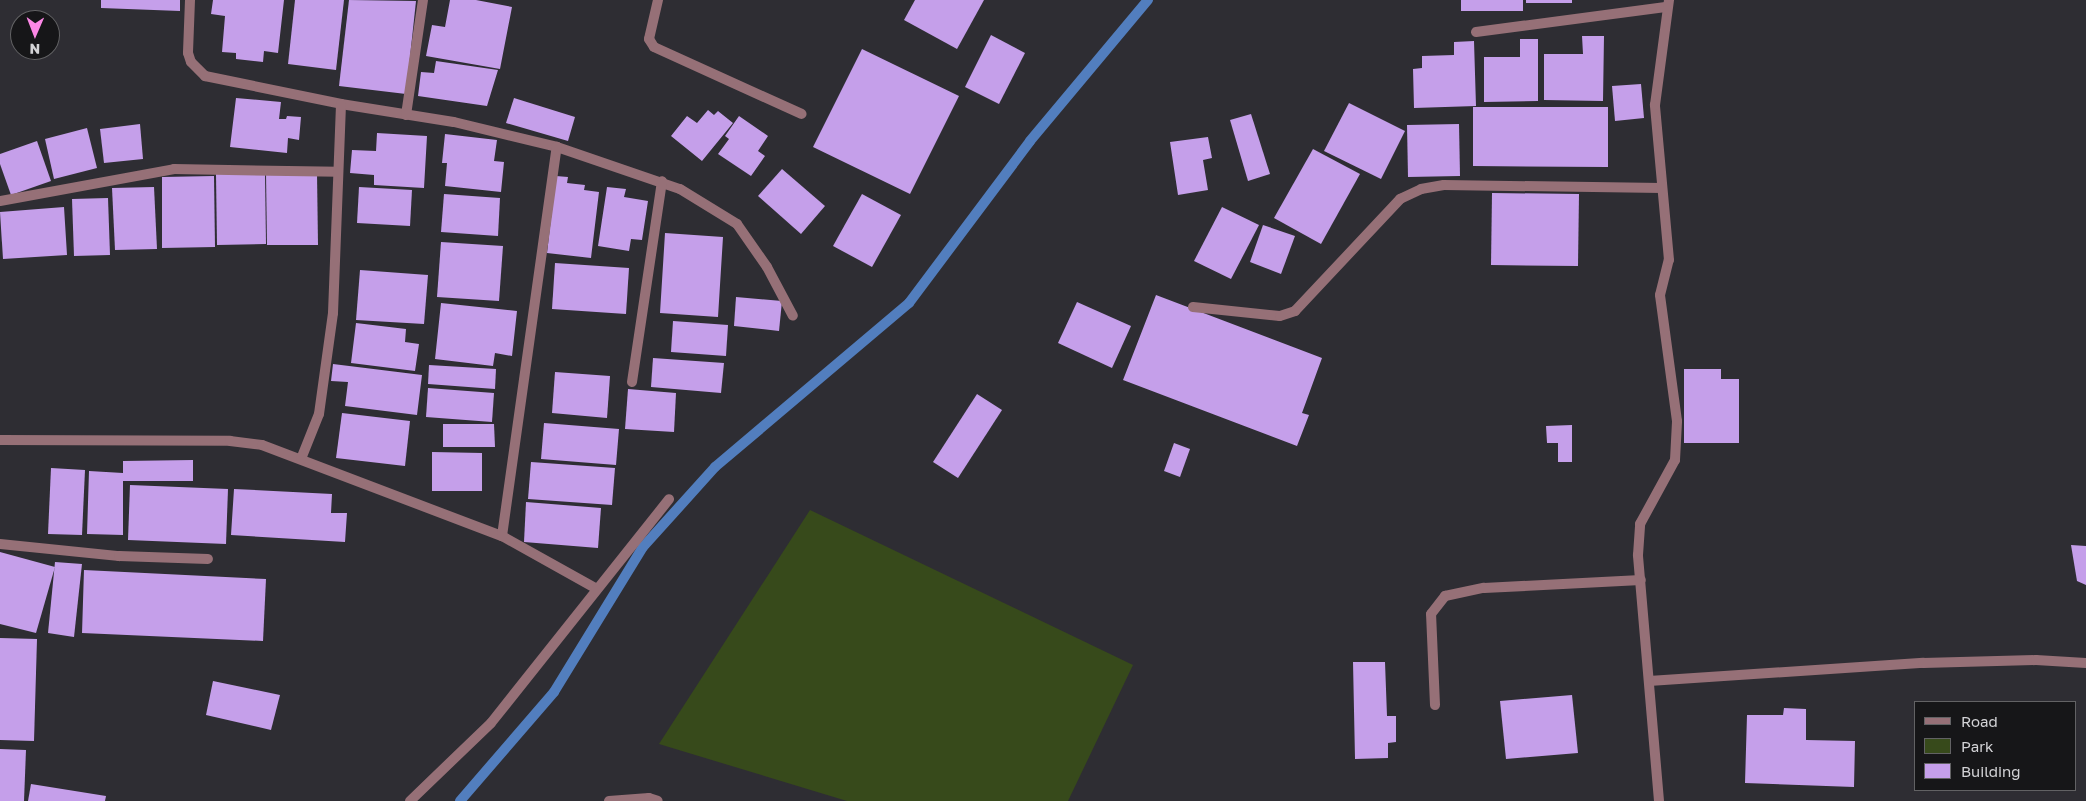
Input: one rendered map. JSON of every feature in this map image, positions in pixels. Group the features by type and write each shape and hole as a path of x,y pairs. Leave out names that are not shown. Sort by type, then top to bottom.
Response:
{"street":[{"path":"190,0 187,47 191,62 200,72 210,77 341,104 454,122 557,147 680,188 737,224 767,268 793,316"},
{"path":"406,114 423,0"},
{"path":"658,0 649,39 654,47 802,114"},
{"path":"1476,32 1668,4 1655,105 1668,260 1660,294 1677,421 1675,460 1640,524 1640,580 1659,801"},
{"path":"301,458 319,414 333,314 341,104"},
{"path":"502,536 557,147"},
{"path":"0,202 174,169 338,172"},
{"path":"632,382 662,181"},
{"path":"1192,307 1280,316 1295,310 1400,199 1421,190 1444,185 1662,188"},
{"path":"0,440 230,441 262,445 301,458 502,536 595,588"},
{"path":"410,801 491,723 595,588 669,499"},
{"path":"0,544 119,556 208,559"},
{"path":"1435,705 1430,614 1445,596 1484,588 1640,580"},
{"path":"1649,681 1682,676 1923,663 2036,660 2086,662"},
{"path":"609,801 649,798 658,801"}],"green space":[{"path":"810,510 1133,665 1068,801 847,801 659,744"}],"building":[{"path":"101,0 180,0 180,11 101,8"},
{"path":"213,0 284,0 278,53 264,51 263,62 236,59 236,53 222,52 225,16 211,14"},
{"path":"295,0 344,0 336,70 288,64"},
{"path":"349,0 416,1 406,94 339,86"},
{"path":"450,0 476,0 512,7 500,69 426,56 432,25 445,27"},
{"path":"915,0 984,0 957,49 904,20"},
{"path":"1461,0 1523,0 1523,11 1461,11"},
{"path":"1526,0 1572,0 1572,3 1526,3"},
{"path":"991,35 1025,53 999,104 965,87"},
{"path":"1582,36 1604,36 1603,101 1544,100 1544,54 1583,54"},
{"path":"1520,39 1538,39 1538,101 1484,102 1484,57 1520,57"},
{"path":"1474,41 1476,106 1414,108 1413,69 1422,68 1422,56 1454,55 1454,42"},
{"path":"862,49 959,96 910,194 813,147"},
{"path":"436,61 498,70 487,106 418,96 421,72 434,73"},
{"path":"1641,84 1644,118 1615,121 1612,86"},
{"path":"236,98 281,102 279,119 286,119 287,116 301,117 299,140 288,138 287,153 230,147"},
{"path":"514,98 575,117 568,141 506,123"},
{"path":"1349,103 1405,131 1381,179 1324,151"},
{"path":"1473,107 1608,107 1608,167 1473,166"},
{"path":"708,110 714,115 718,111 733,123 702,161 671,136 687,116 697,123"},
{"path":"1251,114 1270,174 1248,181 1230,120"},
{"path":"739,116 768,136 758,151 765,156 751,176 718,154 729,139 725,136"},
{"path":"140,124 143,159 104,163 100,129"},
{"path":"1459,124 1460,176 1408,177 1407,125"},
{"path":"87,128 97,168 54,179 45,139"},
{"path":"377,133 427,136 424,188 374,185 374,175 350,173 352,150 376,151"},
{"path":"445,134 497,140 494,161 504,162 501,192 445,186 447,163 442,163"},
{"path":"1208,137 1212,158 1203,160 1208,190 1178,195 1170,142"},
{"path":"37,141 51,181 11,195 0,164 0,154"},
{"path":"1313,149 1360,174 1321,244 1274,218"},
{"path":"782,169 825,206 801,234 758,196"},
{"path":"265,173 266,244 217,245 216,174"},
{"path":"266,173 317,173 318,245 267,245"},
{"path":"214,176 215,247 162,248 162,177"},
{"path":"556,176 568,177 567,183 585,185 584,190 599,192 591,258 547,253"},
{"path":"154,187 157,249 115,250 112,188"},
{"path":"359,187 412,190 410,226 357,223"},
{"path":"607,187 626,189 624,197 648,201 642,240 631,239 629,251 598,246"},
{"path":"1492,193 1579,194 1578,266 1491,265"},
{"path":"444,194 500,198 498,236 441,232"},
{"path":"862,194 901,215 872,267 833,246"},
{"path":"108,198 110,255 74,256 72,199"},
{"path":"64,207 67,255 3,259 0,212"},
{"path":"1222,207 1259,225 1231,279 1194,261"},
{"path":"1263,225 1295,236 1281,274 1250,262"},
{"path":"665,233 723,237 718,317 660,313"},
{"path":"441,242 503,246 499,301 437,297"},
{"path":"555,263 629,268 626,314 552,309"},
{"path":"360,270 428,275 424,324 356,320"},
{"path":"1156,295 1322,358 1302,413 1309,415 1297,446 1123,380"},
{"path":"736,297 782,301 779,331 734,326"},
{"path":"1077,302 1131,326 1112,368 1058,343"},
{"path":"441,303 517,311 512,356 495,353 493,366 435,359"},
{"path":"673,321 728,325 726,356 671,352"},
{"path":"356,323 406,329 405,342 419,344 415,371 351,363"},
{"path":"653,358 724,363 721,393 651,387"},
{"path":"333,364 422,375 417,415 345,406 348,382 331,381"},
{"path":"429,365 496,369 495,389 428,384"},
{"path":"1684,369 1721,369 1721,379 1739,379 1739,443 1684,443"},
{"path":"555,372 610,376 607,418 552,413"},
{"path":"428,388 494,393 492,422 426,417"},
{"path":"628,389 676,393 674,432 625,429"},
{"path":"977,394 1002,410 958,478 933,462"},
{"path":"342,413 410,421 405,466 336,458"},
{"path":"544,423 619,429 616,465 541,459"},
{"path":"443,424 494,424 495,447 443,447"},
{"path":"1572,425 1572,462 1558,462 1558,443 1547,443 1546,426"},
{"path":"1174,443 1190,449 1180,477 1164,471"},
{"path":"432,452 482,453 482,491 432,491"},
{"path":"193,460 193,481 123,481 123,535 87,534 89,471 123,473 123,461"},
{"path":"531,462 615,468 612,505 528,499"},
{"path":"51,468 85,470 82,535 48,534"},
{"path":"130,485 228,489 226,544 128,540"},
{"path":"234,489 332,494 331,513 347,513 345,542 231,535"},
{"path":"526,502 601,508 598,548 524,542"},
{"path":"2071,545 2086,546 2086,585 2077,581"},
{"path":"0,552 55,567 36,633 0,624"},
{"path":"55,562 82,564 74,637 48,633"},
{"path":"84,570 266,579 263,641 82,633"},
{"path":"0,638 37,639 34,741 0,740"},
{"path":"1353,662 1385,662 1387,716 1396,716 1396,742 1388,743 1388,758 1355,759"},
{"path":"213,681 280,695 271,730 206,715"},
{"path":"1572,695 1578,753 1506,759 1500,701"},
{"path":"1784,708 1806,709 1806,740 1855,741 1854,787 1745,783 1747,715 1783,715"},
{"path":"0,749 26,750 24,801 0,801"},
{"path":"31,784 106,796 105,801 28,801"}],"waterway":[{"path":"460,801 554,692 643,547 715,467 909,303 1030,141 1148,0"}]}
